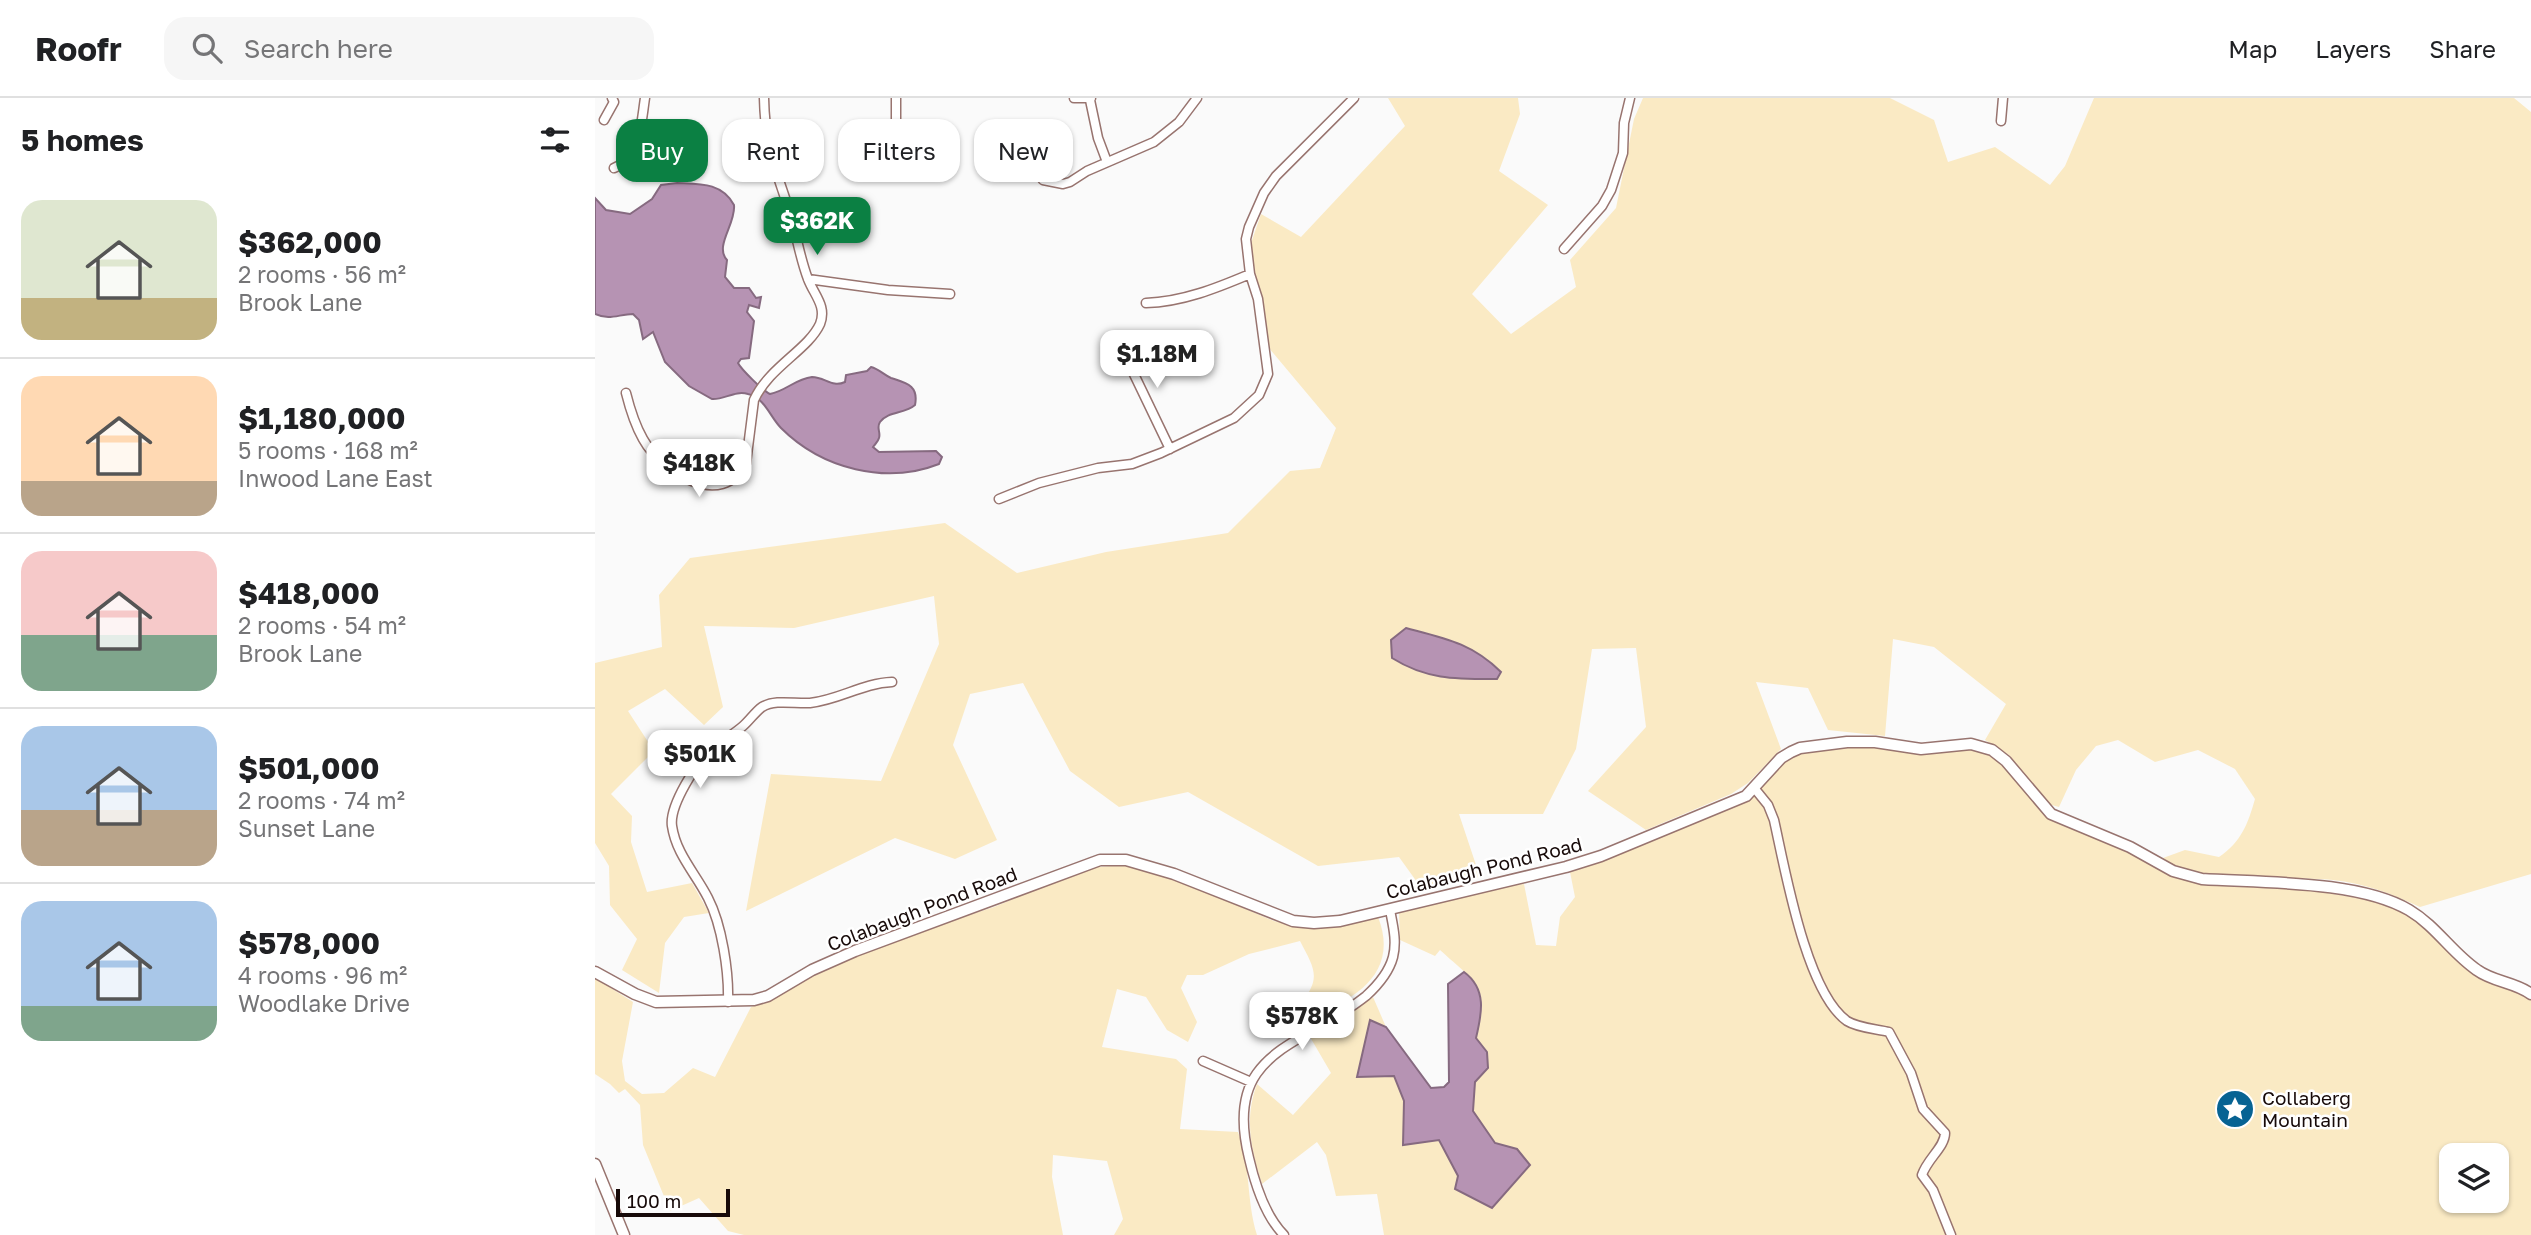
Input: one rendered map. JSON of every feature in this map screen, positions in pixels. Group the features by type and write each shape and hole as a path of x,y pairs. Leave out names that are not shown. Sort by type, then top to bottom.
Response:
{"street":[{"path":"604,120 614,102 612,98"},
{"path":"614,168 625,164 630,158 639,132 645,98"},
{"path":"626,393 644,441 673,470 687,480 701,485 729,482 742,470 748,457 754,400 779,364 811,337 821,322 823,312 820,300 808,279 765,138 764,98"},
{"path":"896,98 896,119"},
{"path":"1074,98 1091,99 1098,138 1107,162"},
{"path":"1073,180 1154,142 1179,122 1197,98"},
{"path":"999,499 1039,483 1098,468 1132,464 1170,449 1234,418 1259,395 1268,374 1258,299 1249,274 1246,239 1264,193 1276,176 1354,98"},
{"path":"1563,249 1602,206 1611,190 1623,153 1623,123 1630,98"},
{"path":"2001,121 2003,98"},
{"path":"1051,182 1070,182"},
{"path":"1146,303 1165,303 1220,287 1249,274"},
{"path":"808,279 888,290 950,294"},
{"path":"1119,343 1170,449"},
{"path":"728,1002 727,975 715,920 709,899 677,842 672,823 675,806 711,749 740,729 762,708 771,704 819,701 869,685 892,682"},
{"name":"Colabaugh Pond Road","path":"595,972 656,1002 728,1002 768,996 812,970 855,951 1100,860 1126,860 1174,874 1293,921 1324,923 1390,910 1446,894 1566,867 1728,805 1755,789 1781,758 1800,748 1861,742 1921,750 1962,745 1992,750 2006,761 2050,814 2130,847 2173,871 2202,879 2310,886 2384,899 2425,921 2481,973 2516,985 2531,994"},
{"path":"1755,789 1774,820 1806,948 1831,1005 1849,1022 1889,1032 1912,1073 1923,1109 1945,1133 1945,1140 1926,1163 1922,1175 1933,1190 1951,1235"},
{"path":"1283,1235 1264,1202 1243,1137 1242,1111 1251,1082 1277,1052 1304,1033 1352,1007 1383,978 1393,959 1395,935 1390,910"},
{"path":"1203,1062 1251,1082"},
{"path":"595,1164 624,1235"}],"shaded area":[{"path":"1388,98 1518,98 1520,114 1499,171 1548,205 1472,294 1511,334 1576,287 1570,260 1616,208 1634,119 1643,98 1890,98 1934,120 1948,162 1995,147 2050,185 2065,166 2094,98 2514,98 2531,112 2531,874 2420,907 2378,890 2344,881 2220,876 2179,867 2163,858 2185,850 2219,857 2243,832 2255,799 2235,769 2198,750 2155,762 2118,740 2096,746 2076,770 2059,807 2048,804 2009,755 1985,740 2006,704 1934,647 1893,639 1885,736 1828,730 1808,688 1756,682 1781,749 1748,783 1731,794 1646,830 1588,791 1646,727 1636,648 1592,649 1576,749 1543,814 1459,814 1480,877 1422,889 1399,857 1318,866 1188,792 1119,807 1070,771 1023,683 970,694 953,745 997,840 955,859 895,838 746,911 771,774 881,781 939,644 934,596 794,628 704,626 723,707 704,725 665,689 628,711 654,751 611,794 632,816 631,842 647,892 692,883 709,913 684,917 665,943 659,993 622,970 637,939 610,905 609,866 595,843 595,663 662,647 659,595 690,558 945,523 1017,573 1106,552 1228,533 1290,471 1320,468 1336,428 1269,348 1250,246 1261,214 1301,237 1405,126","holes":["1391,640 1497,679 1438,677"]},
{"path":"677,183 716,188 729,197 734,205 723,248 727,260 725,277 734,288 749,288 756,298 761,297 759,308 749,305 747,312 754,321 749,358 741,359 738,363 748,375 770,394 806,378 817,377 840,384 845,382 846,375 867,371 871,367 877,369 910,386 916,398 915,405 911,408 883,418 878,426 879,438 873,447 879,452 936,451 942,457 939,464 919,470 877,473 835,463 797,442 781,428 754,396 739,393 712,399 689,386 665,362 653,332 643,339 639,320 633,314 610,317 595,314 595,198 606,210 630,214 652,199 661,185"},
{"path":"1406,628 1468,648 1501,672 1497,679 1455,678 1418,671 1405,665 1392,658 1391,640"},
{"path":"1858,745 1879,746 1924,755 1962,748 1995,756 2042,812 2056,822 2199,882 2309,890 2383,902 2411,916 2476,975 2512,988 2531,999 2531,1235 1384,1235 1377,1194 1336,1196 1326,1155 1317,1142 1262,1184 1250,1134 1251,1110 1257,1084 1293,1115 1331,1073 1310,1037 1373,997 1386,1027 1371,1020 1404,1101 1403,1144 1439,1139 1458,1176 1517,1149 1495,1143 1473,1111 1475,1082 1487,1052 1475,1038 1480,1007 1476,986 1463,970 1440,950 1435,956 1400,940 1399,912 1491,888 1524,884 1536,945 1556,946 1560,917 1575,897 1570,872 1752,798 1784,760 1794,754"},
{"path":"1123,865 1178,880 1274,921 1299,928 1333,927 1378,917 1383,936 1383,952 1379,967 1371,980 1346,1000 1313,1014 1302,1009 1301,1003 1312,987 1314,973 1300,941 1249,954 1203,975 1187,975 1181,988 1197,1022 1188,1042 1167,1030 1146,997 1117,989 1102,1047 1176,1059 1187,1069 1180,1129 1238,1132 1245,1157 1257,1235 1114,1235 1123,1219 1107,1161 1053,1155 1052,1177 1063,1235 744,1235 728,1231 699,1198 670,1211 643,1145 640,1105 625,1089 619,1093 595,1074 595,978 633,1002 622,1061 625,1081 642,1094 664,1093 693,1068 715,1077 751,1007 777,997 798,982 849,958 922,930 994,907 1087,868"},
{"path":"1464,972 1479,994 1481,1011 1476,1038 1487,1052 1488,1068 1475,1082 1473,1111 1495,1143 1517,1149 1530,1165 1492,1208 1455,1189 1458,1176 1439,1140 1403,1145 1404,1101 1394,1076 1357,1077 1370,1020 1386,1027 1431,1088 1444,1087 1449,1082 1448,984"}],"place":[{"name":"Collaberg Mountain","path":"2235,1109"}]}
